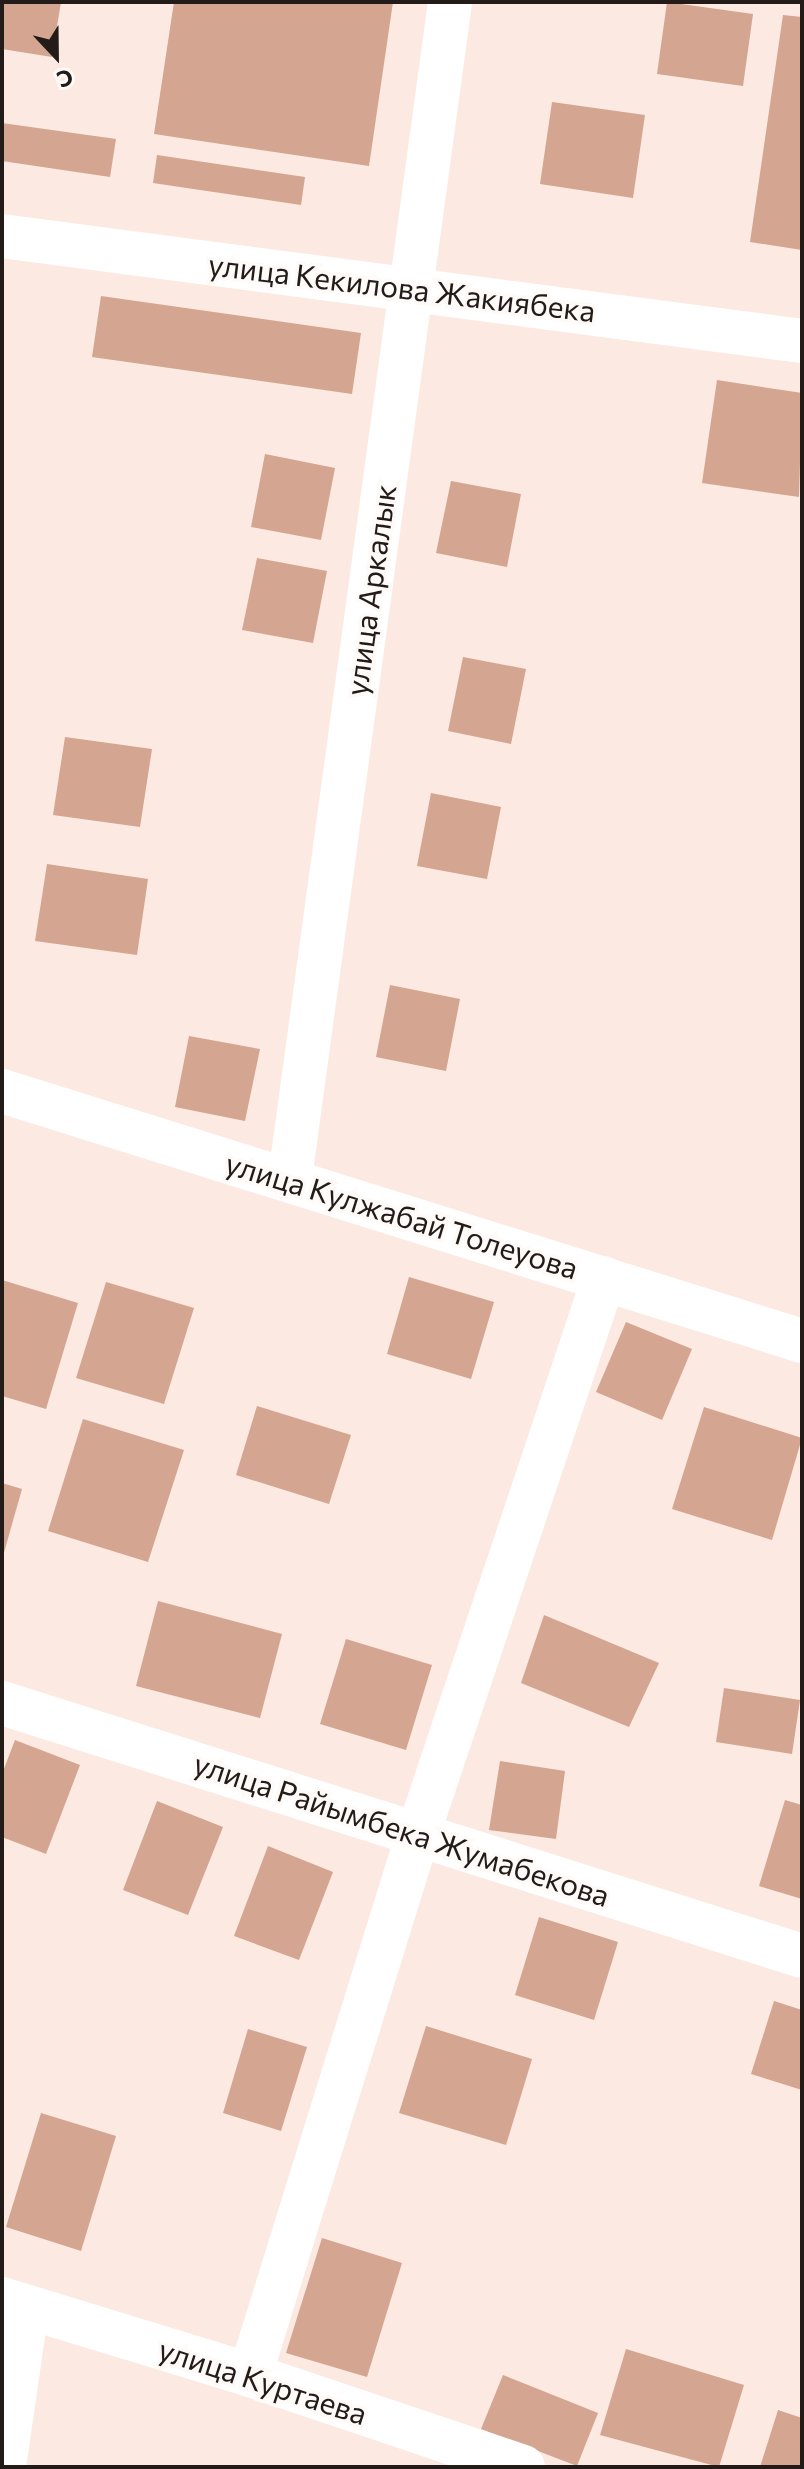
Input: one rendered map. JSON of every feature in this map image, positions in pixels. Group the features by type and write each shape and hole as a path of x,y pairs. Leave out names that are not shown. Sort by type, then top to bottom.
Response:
{"street":[{"name":"улица Аркалык","path":"290,1178 450,2"},
{"name":"улица Кекилова Жакиябека","path":"2,236 411,287 802,341"},
{"name":"улица Кулжабай Толеуова","path":"2,1091 290,1178 802,1341"},
{"path":"250,2375 418,1834 604,1278"},
{"name":"улица Райымбека Жумабекова","path":"2,1703 802,1956"},
{"path":"4,2467 14,2303"},
{"name":"улица Куртаева","path":"14,2303 250,2375 523,2467"}],"building":[{"path":"2,2 61,2 52,57 2,49"},
{"path":"174,2 393,2 369,166 154,134"},
{"path":"667,2 753,14 743,86 657,74"},
{"path":"783,15 802,17 802,250 750,242"},
{"path":"552,102 645,115 633,198 540,184"},
{"path":"2,123 116,139 110,177 2,161"},
{"path":"157,155 305,177 301,205 153,183"},
{"path":"101,296 361,333 352,394 92,357"},
{"path":"717,380 802,393 799,497 702,483"},
{"path":"265,454 335,468 321,540 251,527"},
{"path":"451,481 521,494 507,567 436,553"},
{"path":"257,558 327,571 313,643 242,630"},
{"path":"463,657 526,669 511,744 448,731"},
{"path":"65,737 152,749 140,827 53,815"},
{"path":"431,793 501,807 487,879 417,866"},
{"path":"47,864 148,879 137,955 35,941"},
{"path":"390,985 460,999 446,1071 376,1057"},
{"path":"189,1036 260,1049 245,1121 175,1107"},
{"path":"409,1277 494,1302 471,1379 387,1354"},
{"path":"2,1280 78,1303 46,1409 2,1396"},
{"path":"106,1282 194,1308 164,1404 76,1378"},
{"path":"626,1322 692,1349 662,1420 596,1392"},
{"path":"257,1406 351,1435 329,1504 236,1475"},
{"path":"704,1407 802,1438 772,1540 672,1509"},
{"path":"83,1419 184,1450 148,1562 48,1531"},
{"path":"2,1483 22,1489 3,1556 2,1556"},
{"path":"158,1601 282,1634 260,1718 136,1686"},
{"path":"544,1615 659,1663 629,1727 521,1683"},
{"path":"346,1639 432,1665 406,1750 320,1724"},
{"path":"724,1688 800,1700 792,1754 716,1742"},
{"path":"15,1740 80,1765 46,1854 2,1837 2,1774"},
{"path":"500,1761 565,1771 556,1839 489,1830"},
{"path":"785,1800 802,1805 802,1899 759,1886"},
{"path":"157,1801 223,1827 188,1915 123,1890"},
{"path":"268,1846 333,1872 299,1960 234,1936"},
{"path":"539,1917 618,1942 594,2020 515,1995"},
{"path":"774,2001 802,2010 802,2090 751,2074"},
{"path":"426,2026 532,2059 506,2145 399,2113"},
{"path":"248,2029 307,2047 281,2131 223,2113"},
{"path":"41,2113 116,2136 81,2251 6,2227"},
{"path":"322,2238 402,2263 367,2377 286,2353"},
{"path":"626,2349 744,2385 719,2467 600,2435"},
{"path":"503,2375 598,2413 577,2466 481,2429"},
{"path":"778,2410 802,2418 802,2467 760,2467"}]}
